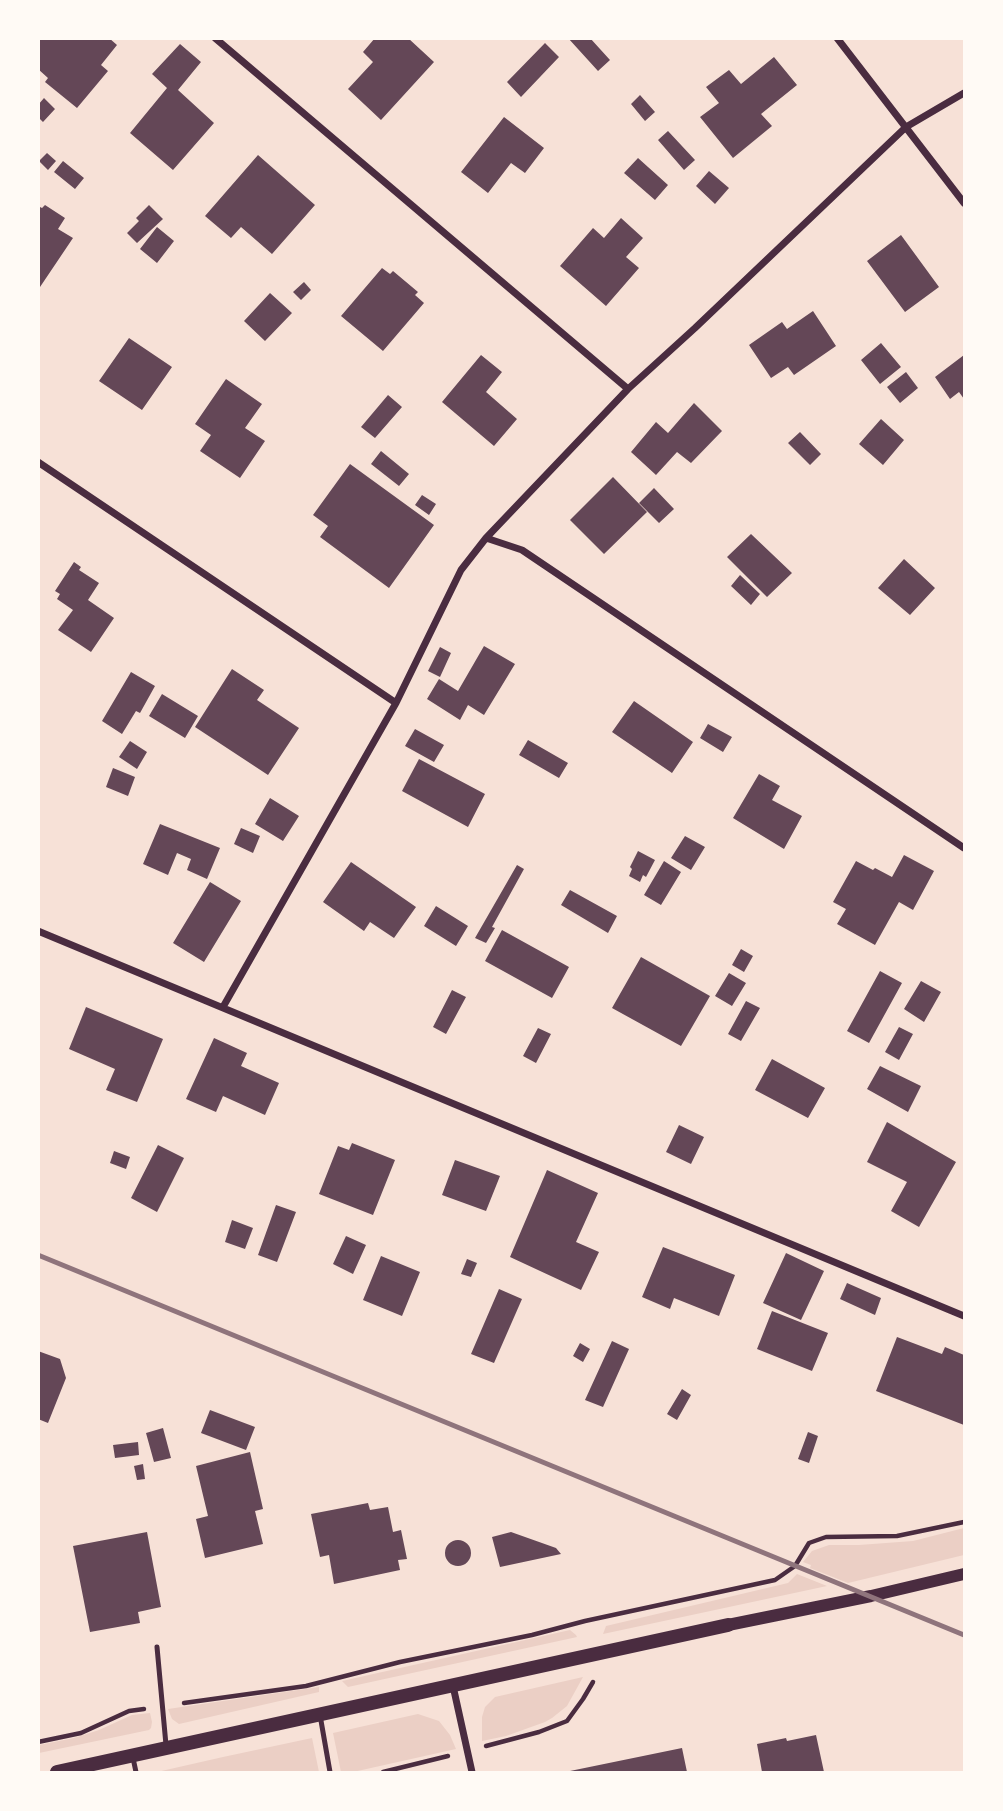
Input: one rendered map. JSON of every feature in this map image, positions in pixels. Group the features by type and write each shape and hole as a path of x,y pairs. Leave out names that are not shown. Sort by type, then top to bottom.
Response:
{"main road":[{"path":"57,1773 727,1625"}],"street":[{"path":"215,38 628,389"},
{"path":"837,38 964,203"},
{"path":"223,1007 396,703 461,570 486,538 628,389 906,127 964,93"},
{"path":"38,462 396,703"},
{"path":"486,538 522,550 964,848"},
{"path":"38,930 964,1316"},
{"path":"727,1625 964,1574"},
{"path":"453,1686 472,1773"}],"lane":[{"path":"157,1647 166,1748"},
{"path":"320,1715 330,1773"},
{"path":"133,1755 135,1773"}],"path":[{"path":"38,1742 81,1733 129,1711 306,1686 400,1662 775,1580 795,1566 809,1543 826,1537 897,1536 964,1522"},
{"path":"383,1773 539,1732 567,1721 595,1679"}],"shaded area":[{"path":"964,1528 964,1555 848,1583 810,1568 811,1565 803,1562 812,1551 829,1545 913,1541"},
{"path":"797,1574 827,1586 603,1634 606,1626 788,1583"},
{"path":"570,1630 577,1637 348,1687 342,1681"},
{"path":"583,1677 567,1706 552,1718 506,1736 482,1741 482,1717 485,1707 495,1697"},
{"path":"319,1687 319,1692 179,1724 172,1719 168,1709"},
{"path":"150,1713 152,1722 149,1730 39,1753 39,1745 99,1730 132,1715"},
{"path":"418,1714 439,1721 450,1735 456,1749 353,1772 341,1772 333,1733"},
{"path":"312,1738 319,1772 157,1772 223,1757"}],"building":[{"path":"40,38 109,38 117,45 101,65 108,71 77,108 45,82 48,78 38,69"},
{"path":"375,38 408,38 434,62 381,120 348,89 373,62 363,52"},
{"path":"568,38 590,38 610,60 598,71"},
{"path":"545,43 559,57 521,97 507,82"},
{"path":"180,44 201,62 178,90 214,123 173,170 130,133 167,88 152,74"},
{"path":"774,57 797,85 761,114 772,126 733,158 700,117 719,103 706,87 729,70 741,84"},
{"path":"640,95 655,112 645,121 631,104"},
{"path":"44,98 55,109 43,122 38,117 38,105"},
{"path":"504,117 544,148 525,173 511,163 488,193 461,172"},
{"path":"668,131 695,160 684,170 658,140"},
{"path":"47,153 56,161 48,170 39,161"},
{"path":"258,155 315,205 272,254 241,227 231,238 205,216"},
{"path":"638,158 668,185 655,200 624,173"},
{"path":"63,161 84,178 75,189 54,172"},
{"path":"709,171 729,188 715,204 696,186"},
{"path":"45,205 65,218 58,229 73,238 38,290 38,206 42,208"},
{"path":"149,205 163,219 137,243 127,233 139,221 136,218"},
{"path":"621,218 643,238 626,257 639,268 606,306 560,266 593,228 604,238"},
{"path":"157,227 174,241 157,263 140,249"},
{"path":"901,235 939,287 905,312 867,261"},
{"path":"382,268 390,274 393,271 418,292 415,295 424,303 383,351 341,316"},
{"path":"304,282 311,290 301,300 293,292"},
{"path":"270,293 292,313 265,341 244,321"},
{"path":"813,311 836,346 794,375 788,367 771,378 749,345 782,322 787,329"},
{"path":"129,338 172,367 142,410 99,381"},
{"path":"881,343 901,367 880,384 861,360"},
{"path":"481,355 502,372 486,392 517,419 494,446 442,402"},
{"path":"964,355 964,399 959,392 950,399 935,377"},
{"path":"906,372 918,388 900,403 887,387"},
{"path":"226,379 262,404 245,428 265,441 240,478 200,451 211,435 195,424"},
{"path":"388,395 402,407 375,438 361,427"},
{"path":"694,403 722,431 691,463 677,452 656,475 631,452 656,422 668,433"},
{"path":"881,419 904,440 883,465 859,444"},
{"path":"800,432 821,454 810,465 788,443"},
{"path":"381,451 409,474 399,486 371,464"},
{"path":"350,464 434,525 389,588 320,537 328,526 313,515"},
{"path":"613,477 647,512 604,554 570,520"},
{"path":"654,488 674,509 659,523 639,503"},
{"path":"422,495 436,504 429,515 415,505"},
{"path":"751,534 792,573 767,597 727,557"},
{"path":"904,559 935,588 910,615 878,588"},
{"path":"74,562 81,567 79,570 99,583 88,600 114,618 91,652 58,630 73,610 57,599 60,594 55,591"},
{"path":"740,575 760,594 751,605 731,586"},
{"path":"484,646 515,664 484,715 468,705 460,720 427,699 439,679 458,691"},
{"path":"440,647 451,653 440,677 428,671"},
{"path":"232,669 264,690 257,700 299,728 268,775 195,727"},
{"path":"131,672 155,686 140,713 136,711 122,734 102,721"},
{"path":"162,694 198,716 185,738 149,716"},
{"path":"634,701 693,742 672,773 612,732"},
{"path":"708,724 732,737 723,752 700,738"},
{"path":"415,729 444,745 434,762 405,746"},
{"path":"528,740 568,763 559,778 519,755"},
{"path":"130,741 147,752 137,769 119,757"},
{"path":"419,759 485,794 468,827 402,791"},
{"path":"113,768 135,777 128,796 106,787"},
{"path":"759,774 780,786 772,800 802,816 784,849 733,818"},
{"path":"270,798 299,816 283,841 255,824"},
{"path":"160,824 220,848 207,879 187,870 191,859 177,853 168,875 143,864"},
{"path":"241,828 260,836 253,853 234,844"},
{"path":"685,836 705,847 691,870 671,858"},
{"path":"638,851 655,860 646,877 643,875 640,882 629,876 632,869 630,867"},
{"path":"904,855 934,871 913,910 899,902 875,945 837,924 846,909 833,902 856,861 892,877"},
{"path":"664,861 681,872 661,905 644,895"},
{"path":"351,862 416,907 394,938 370,922 364,931 323,902"},
{"path":"517,865 524,869 492,927 495,928 486,943 475,938"},
{"path":"210,882 241,901 204,962 173,943"},
{"path":"570,890 617,916 608,933 561,905"},
{"path":"436,906 468,926 456,946 424,926"},
{"path":"502,930 569,967 552,998 485,961"},
{"path":"741,949 753,956 744,972 732,965"},
{"path":"641,957 710,996 681,1046 612,1008"},
{"path":"880,971 902,983 869,1043 847,1031"},
{"path":"729,973 746,983 732,1006 715,996"},
{"path":"921,981 941,992 924,1022 904,1009"},
{"path":"452,990 466,997 446,1034 433,1027"},
{"path":"746,1001 760,1008 741,1041 728,1034"},
{"path":"86,1007 163,1039 137,1102 106,1090 115,1069 69,1049"},
{"path":"899,1027 913,1034 899,1060 885,1052"},
{"path":"538,1028 551,1034 536,1063 523,1056"},
{"path":"214,1038 247,1053 241,1066 279,1083 265,1115 223,1096 216,1112 186,1099"},
{"path":"772,1059 825,1088 808,1118 755,1090"},
{"path":"880,1066 921,1086 908,1112 867,1089"},
{"path":"887,1122 956,1162 919,1227 891,1211 907,1182 867,1162"},
{"path":"679,1125 704,1137 691,1164 666,1152"},
{"path":"352,1143 395,1160 373,1215 319,1194 338,1146 349,1150"},
{"path":"158,1145 184,1158 157,1212 131,1198"},
{"path":"114,1151 130,1157 126,1169 110,1163"},
{"path":"455,1160 500,1176 486,1211 442,1195"},
{"path":"547,1170 598,1193 576,1242 599,1252 581,1290 510,1257"},
{"path":"276,1205 296,1212 277,1262 258,1255"},
{"path":"232,1220 253,1228 245,1249 225,1242"},
{"path":"346,1236 366,1245 353,1274 333,1264"},
{"path":"663,1247 735,1275 719,1316 674,1298 670,1309 642,1297"},
{"path":"786,1253 824,1271 801,1320 763,1303"},
{"path":"381,1256 420,1272 402,1316 363,1300"},
{"path":"467,1259 477,1263 471,1277 461,1274"},
{"path":"847,1283 881,1298 875,1315 840,1299"},
{"path":"499,1289 522,1299 494,1363 471,1354"},
{"path":"772,1311 828,1333 812,1371 757,1349"},
{"path":"897,1337 942,1354 945,1347 964,1355 964,1425 876,1391"},
{"path":"612,1341 629,1349 603,1407 585,1400"},
{"path":"580,1343 590,1349 583,1362 573,1356"},
{"path":"38,1351 60,1359 66,1378 48,1423 38,1419"},
{"path":"682,1389 691,1395 677,1420 667,1414"},
{"path":"210,1410 255,1427 246,1450 201,1433"},
{"path":"163,1428 171,1458 154,1462 146,1433"},
{"path":"808,1432 818,1436 809,1463 798,1459"},
{"path":"138,1442 139,1455 115,1458 113,1445"},
{"path":"250,1452 263,1509 255,1511 263,1544 205,1558 196,1519 208,1516 196,1466"},
{"path":"143,1464 145,1479 137,1480 134,1466"},
{"path":"368,1503 370,1510 388,1507 393,1532 401,1530 407,1559 398,1560 400,1570 334,1584 329,1555 320,1557 311,1514"},
{"path":"147,1532 161,1607 138,1612 140,1623 90,1632 73,1546"},
{"path":"511,1532 556,1548 561,1554 500,1567 492,1537"},
{"path":"458,1540 467,1544 471,1553 467,1562 458,1566 449,1562 445,1553 449,1544"},
{"path":"816,1735 824,1772 762,1772 757,1744"},
{"path":"682,1748 687,1772 570,1772 570,1771"}],"railway":[{"path":"38,1255 964,1635"}]}
